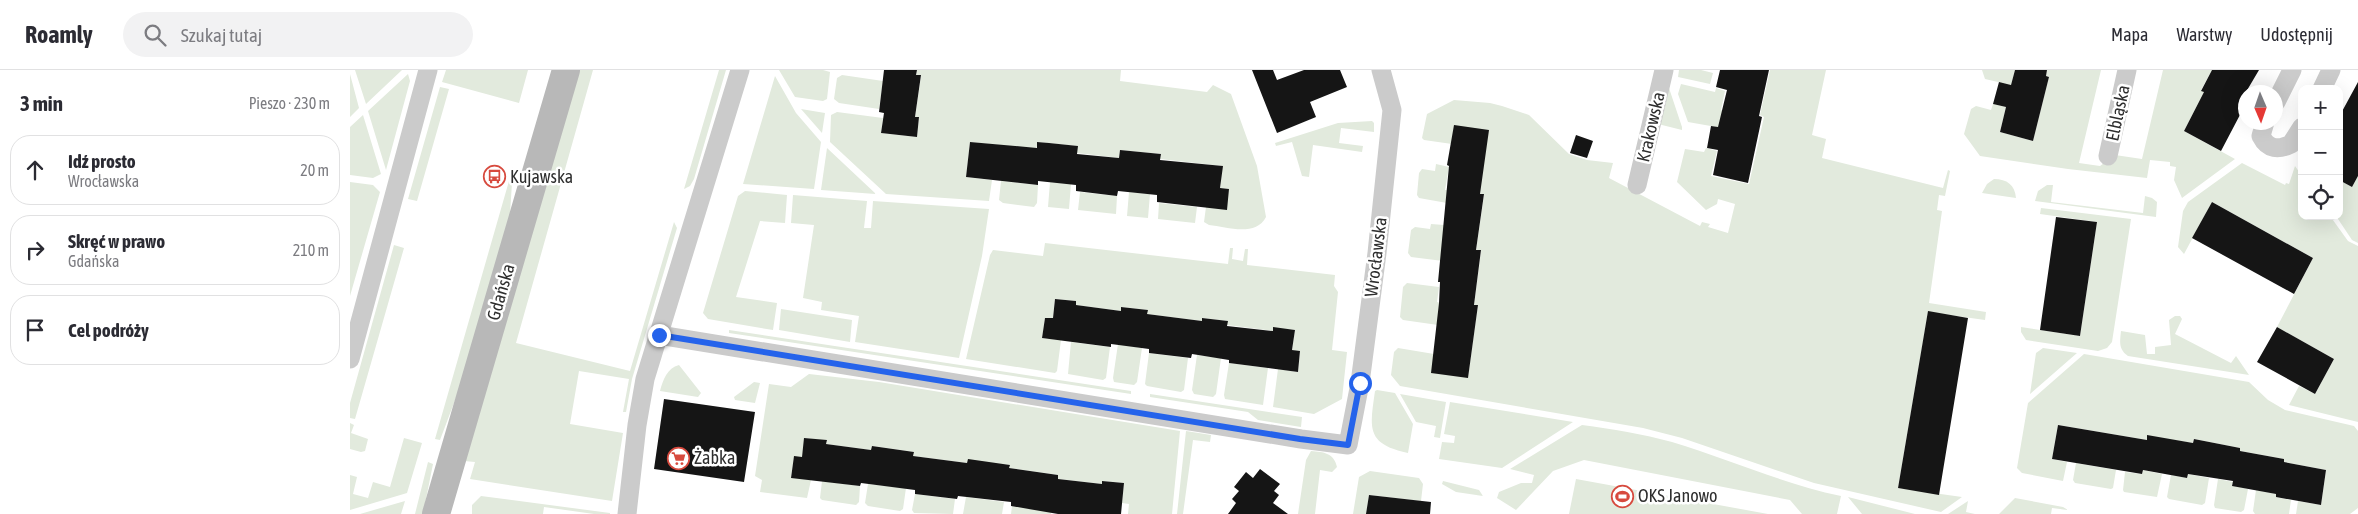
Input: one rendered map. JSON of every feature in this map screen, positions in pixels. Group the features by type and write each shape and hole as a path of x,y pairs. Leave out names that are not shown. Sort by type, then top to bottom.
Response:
{"main road":[{"name":"Gdańska","path":"436,514 566,70"}],"street":[{"path":"350,358 390,218 428,70"},
{"path":"627,514 638,416 645,380 740,70"},
{"name":"Wrocławska","path":"659,335 1300,439 1348,445 1360,383 1377,253 1392,110 1381,70"},
{"name":"Krakowska","path":"1638,185 1664,70"},
{"name":"Elbląska","path":"2108,156 2128,70"},
{"path":"2283,88 2292,70"},
{"path":"2324,85 2331,70"},
{"path":"2263,130 2261,136 2270,146 2276,149 2291,144 2300,130"}],"shaded area":[{"path":"355,70 402,70 366,104"},
{"path":"446,70 528,70 519,103 442,82"},
{"path":"576,70 593,70 516,343 630,371 674,222 677,228 632,379 626,412 623,412 629,379 579,371 570,424 623,433 612,501 470,479 475,462 464,461"},
{"path":"719,70 726,70 694,179 690,186 684,189"},
{"path":"779,70 823,70 830,72 827,99 823,101 795,97"},
{"path":"917,70 1121,70 1120,81 1207,92 1213,85 1231,94 1257,166 1266,217 1255,227 1248,229 1209,225 1204,222 1206,207 1229,189 1220,188 1222,166 1160,159 1161,154 1120,150 1119,158 1077,153 1077,146 1038,142 1036,149 970,142 966,177 992,180 989,201 886,194 830,142 831,115 837,112 883,118 881,133 917,137 919,117 915,117 921,76 916,75"},
{"path":"1679,70 1701,70 1713,73 1710,84 1678,77"},
{"path":"1770,70 1826,70 1812,135 1826,139 1822,158 1943,188 1948,170 1950,171 1945,196 1939,195 1937,210 1942,211 1929,303 1986,312 1985,320 1928,312 1898,488 1962,497 1941,512 1814,483 1682,438 1643,428 1400,386 1391,375 1394,352 1398,348 1434,354 1468,377 1478,305 1474,305 1481,251 1476,250 1484,195 1480,194 1452,144 1424,140 1422,138 1427,114 1454,100 1490,103 1529,115 1569,154 1587,160 1613,163 1609,178 1700,226 1702,222 1710,224 1708,227 1728,233 1735,204 1718,199 1717,204 1706,210 1677,182 1685,149 1704,152 1706,148 1717,151 1711,176 1749,184 1764,117 1760,115"},
{"path":"1982,70 2015,70 2011,85 1985,79"},
{"path":"2047,70 2101,70 2079,163 2100,166 2115,155 2142,159 2163,70 2212,70 2201,90 2204,92 2184,131 2235,159 2182,198 2174,180 2176,167 2170,166 2170,162 2150,160 2147,178 1980,156 1964,134 1971,109 1976,106 1991,110 1993,104 2006,107 2000,132 2033,141 2049,77 2046,76"},
{"path":"350,74 359,108 350,117"},
{"path":"408,74 410,81 386,170 368,111"},
{"path":"842,75 883,81 879,109 839,103 834,99 837,78"},
{"path":"775,76 796,113 821,142 814,189 743,184"},
{"path":"1681,84 1715,92 1716,88 1725,91 1721,110 1724,111 1722,128 1688,122 1678,94"},
{"path":"1668,85 1682,127 1682,130 1658,124"},
{"path":"440,87 449,89 417,201 408,199"},
{"path":"801,109 825,113 822,133"},
{"path":"363,115 381,174 373,178 350,175 350,127"},
{"path":"1372,121 1374,123 1374,132 1341,128 1339,143 1363,146 1362,152 1313,145 1309,177 1302,176 1292,142 1276,146 1275,143 1338,123"},
{"path":"827,148 876,194 821,190"},
{"path":"2242,163 2285,185 2286,183 2289,184 2295,166 2298,170 2298,220 2333,220 2348,241 2358,246 2358,422 2289,405 2299,386 2315,394 2334,359 2277,327 2313,258 2212,202 2184,254 2178,247 2183,211 2188,202"},
{"path":"1436,164 1449,167 1445,190 1448,190 1447,203 1419,198 1417,195 1419,173 1422,169 1435,171"},
{"path":"513,167 510,214 460,387 440,440 435,439"},
{"path":"2358,176 2358,243 2352,240 2339,220 2343,220 2343,182 2352,187"},
{"path":"1994,179 2003,180 2010,184 2016,198 1982,193 1987,184"},
{"path":"1001,181 1038,185 1037,203 1034,207 1003,203 999,200"},
{"path":"350,182 373,185 380,192 350,296"},
{"path":"1050,182 1071,184 1069,209 1048,207"},
{"path":"2047,185 2053,185 2051,202 2143,213 2145,196 2152,198 2157,202 2156,217 2035,201 2038,191"},
{"path":"745,191 787,195 785,223 760,221 736,297 777,303 773,330 708,319 703,313 738,196"},
{"path":"1080,192 1117,196 1116,214 1078,210"},
{"path":"1129,192 1150,194 1148,218 1127,216"},
{"path":"793,195 867,201 864,228 871,228 873,201 989,209 982,256 959,358 855,342 859,316 821,310 822,302 803,298 814,225 791,223"},
{"path":"1159,203 1197,207 1195,223 1158,219"},
{"path":"2041,208 2131,219 2112,342 2107,348 2098,351 2026,340 2021,332 2021,327 2080,336 2097,222 2040,214"},
{"path":"1431,224 1444,225 1443,261 1411,257 1408,253 1411,230 1415,227 1430,229"},
{"path":"1045,243 1228,264 1230,248 1233,248 1232,259 1243,261 1245,249 1248,249 1247,265 1335,275 1334,286 1338,292 1332,350 1347,352 1342,399 1314,414 1273,407 1278,369 1298,372 1300,352 1292,350 1295,330 1273,328 1273,331 1227,325 1227,321 1203,318 1202,321 1147,314 1147,310 1122,307 1121,311 1076,305 1076,301 1055,299 1053,318 1045,318 1042,338 1061,340 1057,371 1055,373 966,359 990,255 993,250 1043,256"},
{"path":"394,245 404,248 355,419 350,418 350,403"},
{"path":"1407,283 1439,287 1437,302 1441,303 1438,325 1403,320 1400,317 1403,287"},
{"path":"781,309 852,320 850,342 779,330"},
{"path":"2175,316 2180,316 2182,319 2175,334 2231,363 2236,356 2249,375 2128,356 2123,351 2120,345 2121,331 2145,335 2147,354 2155,354 2155,347 2171,345 2169,320"},
{"path":"729,330 1131,391 1131,394 729,333"},
{"path":"1071,342 1110,347 1106,378 1103,380 1068,374"},
{"path":"1118,344 1142,348 1137,382 1134,385 1114,382"},
{"path":"2043,348 2077,353 2030,394 2036,353"},
{"path":"1149,353 1188,358 1184,390 1181,392 1147,386 1145,384"},
{"path":"2084,354 2249,382 2268,400 2285,410 2354,426 2358,431 2358,508 2350,514 2296,514 2298,501 2321,505 2326,470 2284,462 2284,459 2240,451 2240,448 2194,439 2193,443 2147,436 2147,440 2058,425 2052,459 2067,462 2063,481 2022,473 2017,468 2028,403"},
{"path":"1197,355 1221,358 1216,394 1213,397 1194,394 1192,390"},
{"path":"1229,363 1268,368 1263,405 1225,399"},
{"path":"679,365 701,393 698,397 660,391 664,379 671,369"},
{"path":"809,374 879,382 1180,431 1172,514 1128,514 1129,504 1122,503 1124,483 1103,481 1102,484 1058,479 1058,475 1009,468 1009,465 968,460 967,463 913,456 914,452 872,446 871,450 826,444 827,441 805,438 802,457 794,457 791,477 811,480 807,498 760,492 762,480 755,476 769,384 791,387"},
{"path":"754,382 760,383 755,403 735,400 734,397"},
{"path":"1375,391 1395,393 1413,424 1408,453 1384,445 1377,439 1372,424 1372,415"},
{"path":"1150,394 1302,417 1301,427 1258,420 1248,412 1150,397"},
{"path":"1400,394 1446,402 1440,438 1434,437 1436,426 1416,422"},
{"path":"1450,402 1573,422 1502,468 1439,459 1442,442 1454,443 1455,436 1444,434"},
{"path":"350,423 354,425 351,433 368,439 365,451 361,452 350,449"},
{"path":"1582,425 1672,442 1798,485 1841,496 1837,514 1802,514 1790,500 1584,460 1553,471 1516,510 1497,498 1499,492 1521,483 1532,483 1534,475 1510,469"},
{"path":"1186,431 1211,435 1210,442 1193,440 1183,514 1177,514"},
{"path":"404,438 422,443 407,493 350,510 350,475 357,477 353,494 368,498 373,482 390,487"},
{"path":"1311,451 1328,454 1334,459 1337,467 1332,472 1320,470 1315,514 1298,514 1306,460"},
{"path":"428,462 433,464 423,514 415,514"},
{"path":"2076,463 2116,470 2113,488 2075,483 2073,480"},
{"path":"2143,470 2162,474 2157,497 2124,492 2125,472 2142,474"},
{"path":"1370,471 1419,478 1423,484 1421,501 1369,495 1366,514 1353,514 1359,477"},
{"path":"2188,474 2209,478 2205,503 2202,505 2169,499 2167,497 2171,475 2187,478"},
{"name":"OKS Janowo","path":"1576,479 1768,514 1569,514"},
{"path":"2218,479 2233,482 2232,485 2248,489 2244,510 2241,512 2215,508"},
{"path":"822,481 860,486 859,502 856,505 822,500 820,498"},
{"path":"1443,481 1479,490 1483,496 1456,492 1442,484"},
{"path":"868,484 906,488 903,509 900,511 868,506 865,503"},
{"path":"2256,490 2276,494 2276,497 2291,500 2289,514 2255,514 2253,511"},
{"path":"915,494 955,499 953,514 914,513 912,510"},
{"path":"481,496 610,514 594,514 544,507 543,514 472,514 472,505"},
{"path":"966,497 1004,502 1002,514 963,514"},
{"path":"1848,497 1915,514 1862,514"},
{"path":"2015,498 2063,507 2068,510 2052,508 2051,514 1999,514"},
{"path":"405,501 401,514 360,514"},
{"path":"1968,501 1966,512 1975,514 1948,514"},
{"path":"1012,506 1051,511 1051,514 1011,514"}],"building":[{"path":"884,70 917,70 916,75 921,75 915,117 919,117 917,137 881,133 884,113 879,112"},
{"path":"1252,70 1273,70 1277,80 1304,70 1340,70 1347,87 1310,102 1316,117 1277,133"},
{"path":"1720,70 1769,70 1759,116 1762,117 1748,183 1713,175 1718,150 1707,148 1711,126 1718,127 1727,90 1716,87"},
{"path":"2015,70 2047,70 2046,76 2049,77 2033,141 2000,132 2006,107 1993,104 1999,82 2011,85"},
{"path":"2212,70 2259,70 2250,85 2238,85 2238,119 2221,151 2184,131 2204,92 2201,91"},
{"path":"2358,82 2358,176 2352,187 2343,182 2343,110"},
{"path":"1454,125 1489,130 1480,194 1484,194 1476,250 1481,250 1474,305 1478,305 1468,378 1431,373 1439,303 1440,282 1438,282 1449,166 1447,165"},
{"path":"1576,135 1593,141 1587,158 1570,153"},
{"path":"970,142 1037,148 1037,142 1049,143 1078,146 1077,154 1119,158 1120,150 1161,154 1160,160 1223,166 1220,188 1229,189 1227,210 1157,202 1157,195 1118,191 1117,196 1076,191 1076,185 1038,181 1038,185 966,177"},
{"path":"2212,202 2313,258 2294,294 2192,238"},
{"path":"2056,217 2097,222 2080,336 2040,330"},
{"path":"1055,299 1076,301 1076,305 1121,311 1121,307 1148,310 1147,314 1202,321 1202,318 1228,321 1227,326 1273,331 1273,327 1295,330 1292,350 1300,351 1298,372 1229,363 1229,360 1192,354 1191,358 1149,353 1149,349 1111,344 1111,347 1042,338 1045,318 1053,318"},
{"path":"1928,311 1968,318 1939,495 1898,488"},
{"path":"2277,327 2334,359 2315,394 2257,362"},
{"path":"664,399 755,412 744,482 654,469"},
{"path":"2058,425 2147,440 2147,435 2193,443 2194,439 2240,448 2240,451 2284,459 2284,462 2326,470 2321,505 2276,497 2276,494 2232,486 2233,481 2188,474 2187,478 2143,470 2142,474 2052,459"},
{"path":"804,438 827,440 826,444 871,450 872,446 914,452 913,456 967,463 968,459 1010,465 1009,468 1058,475 1058,479 1102,484 1102,481 1124,483 1121,514 1058,514 1011,506 1011,502 958,496 957,499 915,494 915,490 861,483 860,486 791,478 794,456 802,457"},
{"path":"1260,469 1280,484 1274,491 1279,495 1273,503 1288,514 1228,514 1236,503 1232,499 1239,491 1234,487 1246,472 1253,478"},
{"path":"1369,495 1431,502 1430,514 1366,514"}],"place":[{"name":"Kujawska","path":"494,177"},
{"name":"Żabka","path":"678,458"},
{"name":"OKS Janowo","path":"1622,496"}],"route":[{"path":"659,335 1300,439 1348,445 1360,383"}]}
